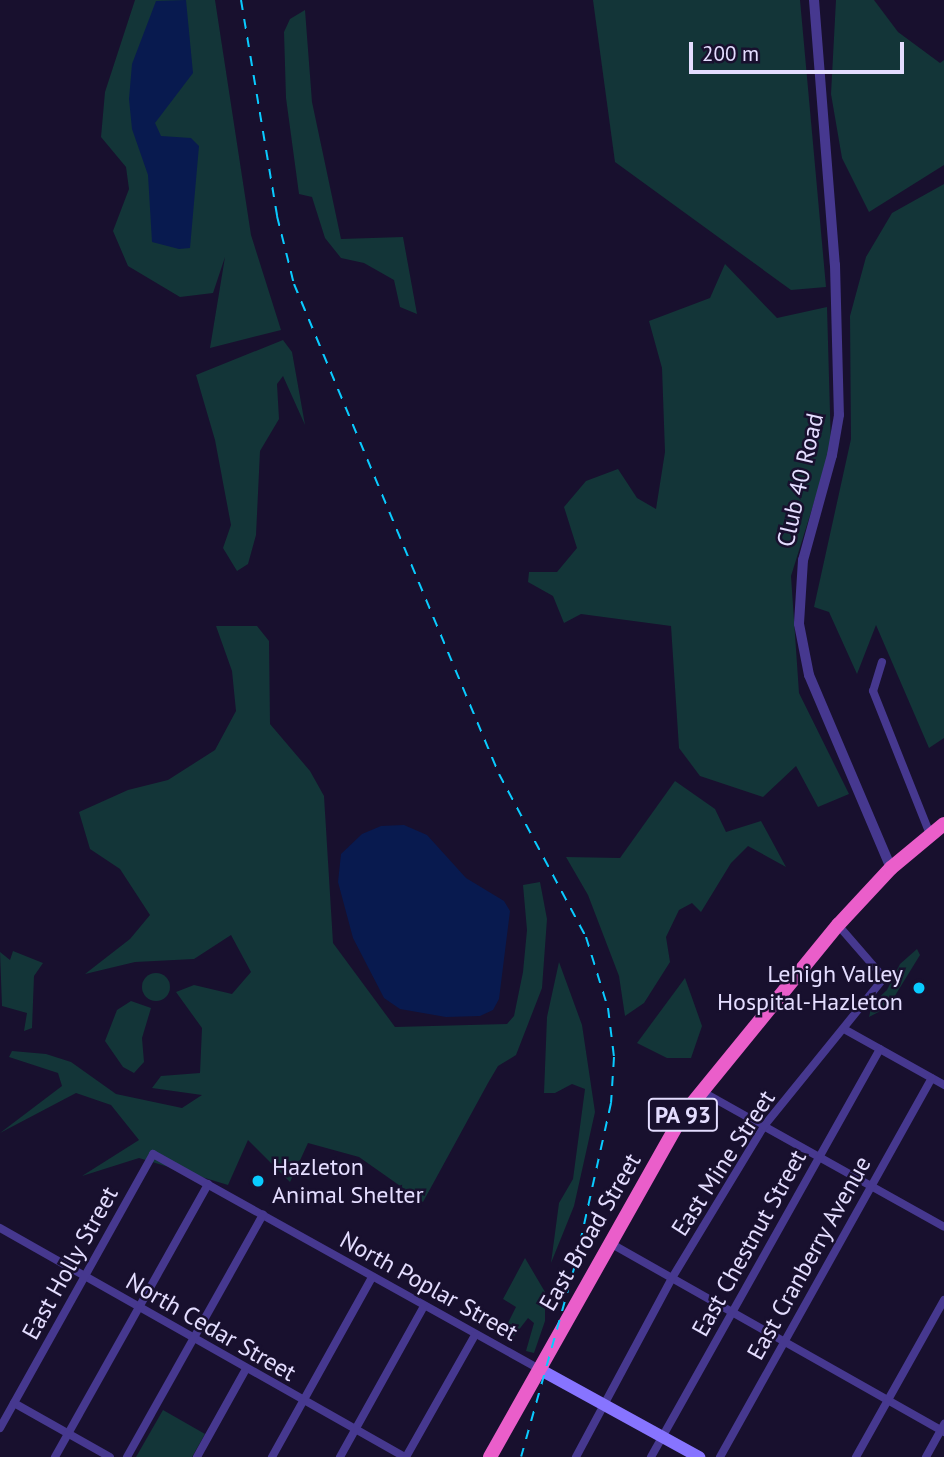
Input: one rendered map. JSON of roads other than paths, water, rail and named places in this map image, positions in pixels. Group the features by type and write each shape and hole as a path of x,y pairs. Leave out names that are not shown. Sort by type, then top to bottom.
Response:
{"highway":[{"name":"East Broad Street","path":"490,1457 610,1243 701,1091 838,925 891,868 944,824"}],"main road":[{"path":"539,1369 699,1457"}],"street":[{"name":"Club 40 Road","path":"814,0 835,265 839,415 832,456 803,560 799,624 809,675 891,868"},
{"path":"882,662 873,691 930,834"},
{"name":"East Mine Street","path":"576,1457 672,1278 764,1126 884,978 838,925"},
{"path":"844,1029 944,1085"},
{"name":"East Chestnut Street","path":"651,1457 880,1049"},
{"name":"East Cranberry Avenue","path":"720,1457 932,1078"},
{"path":"701,1091 944,1227"},
{"name":"North Poplar Street","path":"153,1154 539,1369"},
{"name":"East Holly Street","path":"0,1427 153,1154"},
{"path":"55,1457 208,1184"},
{"path":"127,1457 263,1215"},
{"name":"North Cedar Street","path":"0,1228 303,1402 405,1457"},
{"path":"610,1243 943,1429 926,1457"},
{"path":"272,1457 372,1277"},
{"path":"856,1457 944,1300"},
{"path":"340,1457 424,1306"},
{"path":"405,1457 475,1335"},
{"path":"197,1457 246,1369"},
{"path":"14,1403 110,1457"}],"water":[{"path":"186,0 193,73 155,123 161,136 191,138 199,146 190,248 179,249 152,242 148,175 132,129 129,99 132,64 156,1"},
{"path":"404,825 427,835 466,878 504,901 510,911 499,999 493,1010 480,1016 446,1017 400,1009 384,998 353,938 338,882 341,854 362,834 381,826"}],"railway":[{"path":"241,0 277,216 294,284 499,774 586,937 608,1008 614,1057 611,1103 575,1265 521,1457"}],"place":[{"name":"Lehigh Valley Hospital-Hazleton","path":"919,988"},
{"name":"Hazleton Animal Shelter","path":"258,1181"}]}
